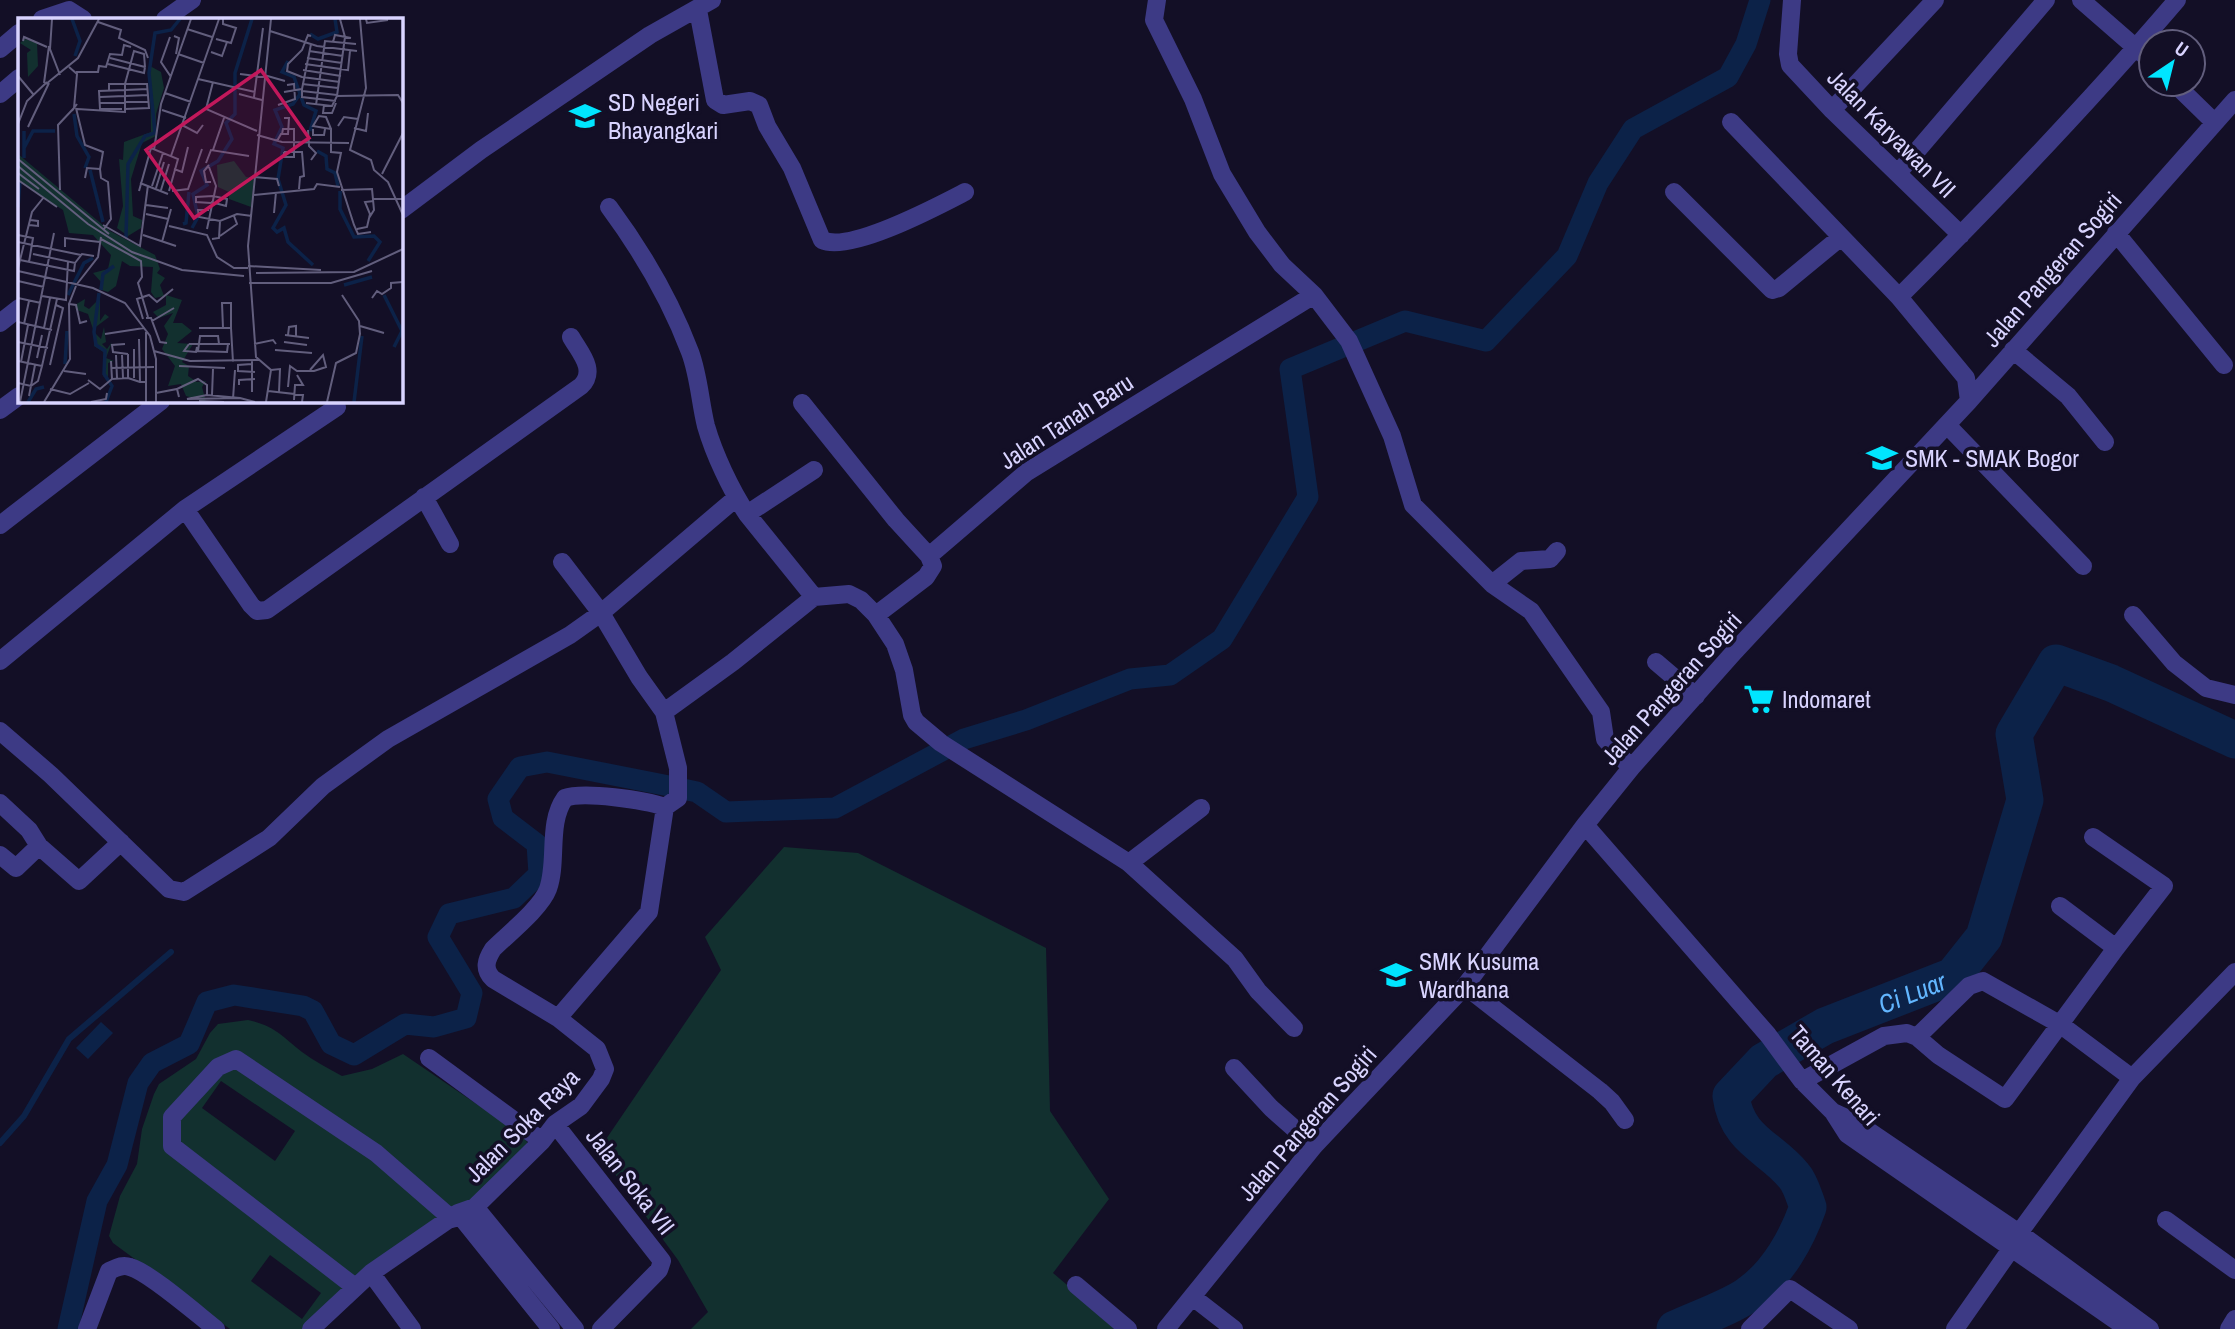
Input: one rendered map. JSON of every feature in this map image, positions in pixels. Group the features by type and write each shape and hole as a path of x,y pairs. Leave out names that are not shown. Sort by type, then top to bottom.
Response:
{"street":[{"path":"165,18 192,0"},
{"path":"1157,0 1154,20 1193,99 1222,174 1257,232 1282,265 1314,295 1349,341 1392,436 1413,506 1492,583 1531,611 1601,712 1605,739 1631,768"},
{"name":"Jalan Karyawan VII","path":"1792,0 1788,54 1790,65 1832,110 1961,235"},
{"path":"1832,110 1935,0"},
{"path":"1898,173 2046,0"},
{"path":"1899,297 1961,235 2137,47 2081,0"},
{"path":"2153,28 2177,0"},
{"path":"402,209 481,150 650,35 705,5 715,100 723,105 750,102 759,105 767,126 792,168 822,240 832,243 850,240 911,220 965,192"},
{"path":"44,18 72,10"},
{"path":"0,49 18,34"},
{"path":"0,94 18,79"},
{"path":"2189,98 2214,122"},
{"name":"Jalan Pangeran Sogiri","path":"1166,1329 1194,1298 1314,1146 1465,986 1631,768 1969,401 2234,102"},
{"path":"1731,122 1899,297 1966,378 1969,401"},
{"path":"1674,192 1774,290 1841,237"},
{"path":"609,207 642,252 668,299 691,355 707,428 736,498 814,597"},
{"path":"2116,233 2224,365"},
{"name":"Jalan Tanah Baru","path":"876,615 926,577 933,566 929,556 1027,472 1314,295"},
{"path":"0,323 18,309"},
{"path":"186,509 251,605 257,611 267,610 588,379 589,369 571,337"},
{"path":"2013,350 2068,396 2105,442"},
{"path":"0,410 18,397"},
{"path":"0,525 161,402"},
{"path":"0,661 186,509 337,407 334,402"},
{"path":"802,403 896,520 929,556"},
{"path":"1947,425 2083,566"},
{"path":"747,514 814,470"},
{"path":"424,497 450,544"},
{"path":"0,731 51,775 169,889 184,892 269,838 323,786 388,739 570,635 601,613 736,498"},
{"path":"1492,583 1521,561 1550,559 1558,551"},
{"path":"562,562 601,613 639,677 664,712 678,768 671,803 649,912 558,1018 493,979 486,965 493,949 545,895 550,878 560,804 565,798 581,794 671,803"},
{"path":"664,712 733,662 814,597 849,594 861,600 876,615 895,644 916,722 941,743 1129,863 1235,959 1258,991 1294,1028"},
{"path":"2133,615 2174,663 2206,688 2235,695"},
{"path":"1656,662 1696,696"},
{"path":"0,803 29,830 39,846 79,881 121,842"},
{"path":"1129,863 1201,808"},
{"name":"Taman Kenari","path":"1585,825 1768,1035 1802,1081 1833,1112 1847,1134 2015,1241 2128,1329"},
{"path":"1802,1081 1884,1036 1907,1033 1917,1037 1938,1055 2005,1099 2164,886 2093,837"},
{"path":"0,855 16,868 39,846"},
{"path":"2060,906 2116,948"},
{"path":"1955,1329 2133,1078 2235,972"},
{"path":"1917,1037 1969,986 1983,981 2061,1025 2133,1078"},
{"path":"1465,986 1600,1091 1625,1120"},
{"name":"Jalan Soka Raya","path":"311,1329 371,1273 462,1213 542,1141 555,1124 582,1106 605,1069 597,1049 558,1018"},
{"path":"429,1058 542,1141"},
{"path":"355,1287 172,1146 172,1116 218,1067 236,1059 462,1213 575,1329"},
{"path":"1234,1068 1271,1108 1314,1146"},
{"name":"Jalan Soka VII","path":"555,1124 662,1261 659,1270 601,1329"},
{"path":"462,1213 551,1329"},
{"path":"2166,1220 2235,1270"},
{"path":"2015,1241 2150,1329"},
{"path":"87,1329 109,1271 118,1266 130,1266 216,1329"},
{"path":"371,1273 412,1329"},
{"path":"1076,1285 1128,1329"},
{"path":"1750,1329 1790,1289 1849,1329"},
{"path":"1194,1298 1234,1329"},
{"path":"2229,1329 2235,1319"}],"green space":[{"path":"784,847 858,853 1046,948 1050,1111 1109,1199 1053,1273 1119,1329 691,1329 708,1312 678,1260 598,1151 721,970 705,937"},
{"path":"248,1020 265,1025 311,1058 342,1076 372,1069 403,1054 522,1135 528,1149 479,1198 303,1329 230,1329 113,1243 109,1236 120,1196 137,1164 142,1129 159,1084 196,1059 218,1024","holes":["221,1081 295,1131 275,1161 202,1108","270,1255 321,1293 302,1319 251,1281"]}],"water":[{"path":"101,1022 113,1033 88,1059 76,1048"}],"waterway":[{"path":"68,1329 97,1201 117,1165 138,1083 152,1063 189,1044 207,1002 234,995 303,1006 313,1011 331,1044 354,1055 405,1024 434,1027 466,1018 472,993 438,937 449,914 514,898 539,874 537,844 503,818 498,799 520,767 547,762 697,792 726,812 835,808 964,739 1026,720 1130,679 1170,675 1222,639 1308,497 1290,369 1405,321 1486,341 1567,256 1598,183 1633,129 1728,77 1746,44 1760,0"},
{"name":"Ci Luar","path":"1675,1329 1734,1303 1760,1285 1785,1254 1808,1207 1794,1176 1756,1142 1740,1123 1731,1096 1764,1061 1825,1026 1953,976 1984,937 2025,800 2014,734 2056,663 2111,683 2235,740"},
{"path":"0,1143 24,1116 69,1039 171,952"}],"place":[{"name":"SD Negeri Bhayangkari","path":"585,116"},
{"name":"SMK - SMAK Bogor","path":"1882,458"},
{"name":"Indomaret","path":"1759,699"},
{"name":"SMK Kusuma Wardhana","path":"1396,975"}]}
